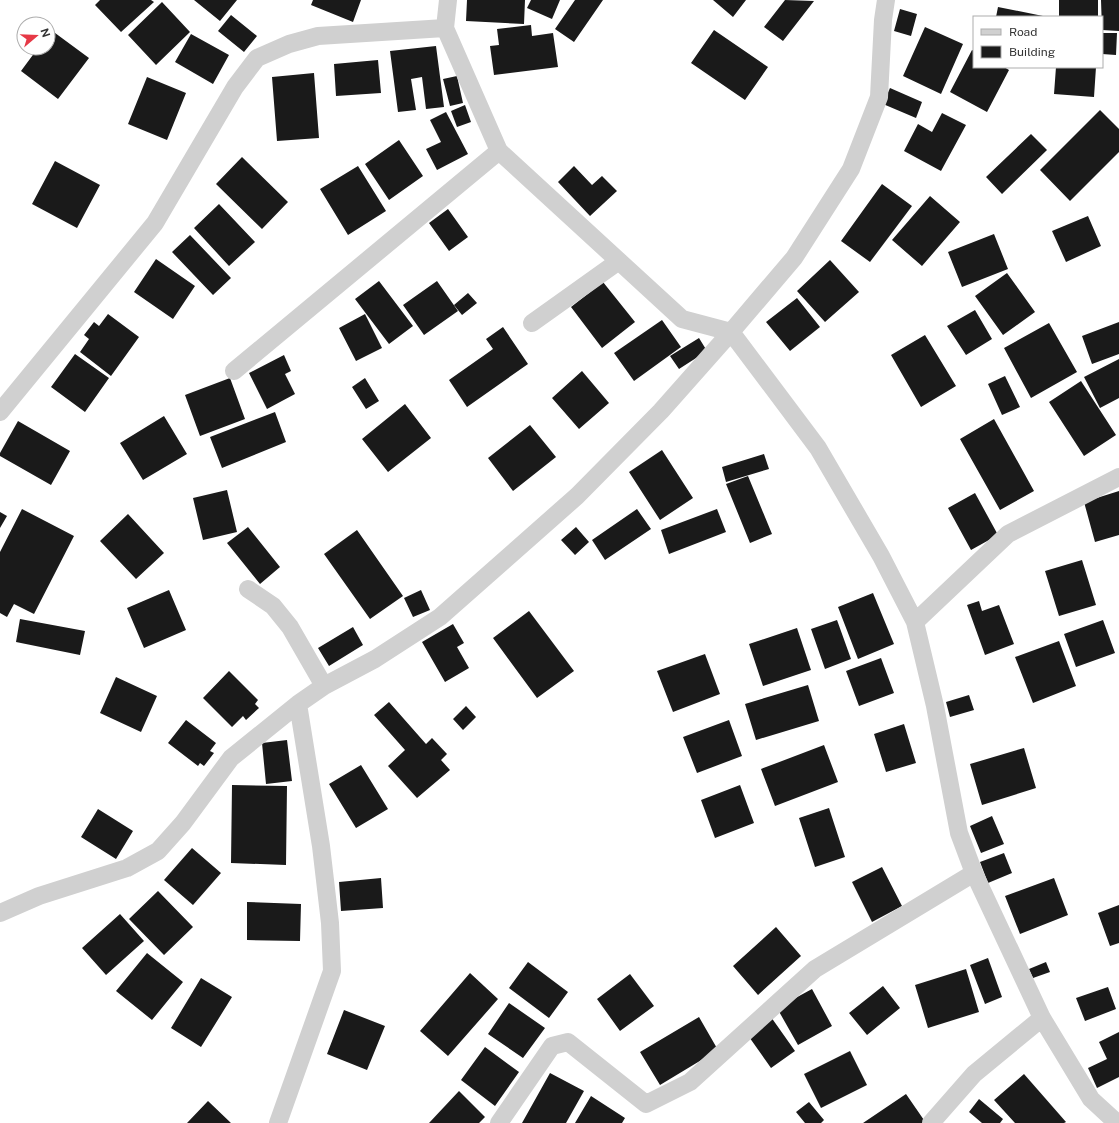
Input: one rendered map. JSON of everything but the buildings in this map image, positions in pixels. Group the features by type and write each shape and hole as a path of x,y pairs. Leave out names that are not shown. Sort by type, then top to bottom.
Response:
{"street":[{"path":"448,0 444,28 499,151 682,319 731,332 818,448 881,556 915,622 935,706 959,833 974,873 1042,1018 1091,1099 1117,1123"},
{"path":"0,913 39,896 127,868 158,852 183,823 231,758 298,704 324,686 375,659 440,617 577,496 661,411 794,258 851,169 879,97 883,20 886,0"},
{"path":"0,412 155,224 235,88 257,58 289,44 318,36 444,28"},
{"path":"234,371 499,151"},
{"path":"532,322 618,261"},
{"path":"915,622 1008,534 1119,478"},
{"path":"248,589 273,606 286,622 324,686"},
{"path":"278,1123 332,971 330,923 322,853 298,704"},
{"path":"499,1123 552,1046 568,1042 646,1104 690,1082 815,969 974,873"},
{"path":"931,1123 974,1074 1042,1018"}]}
